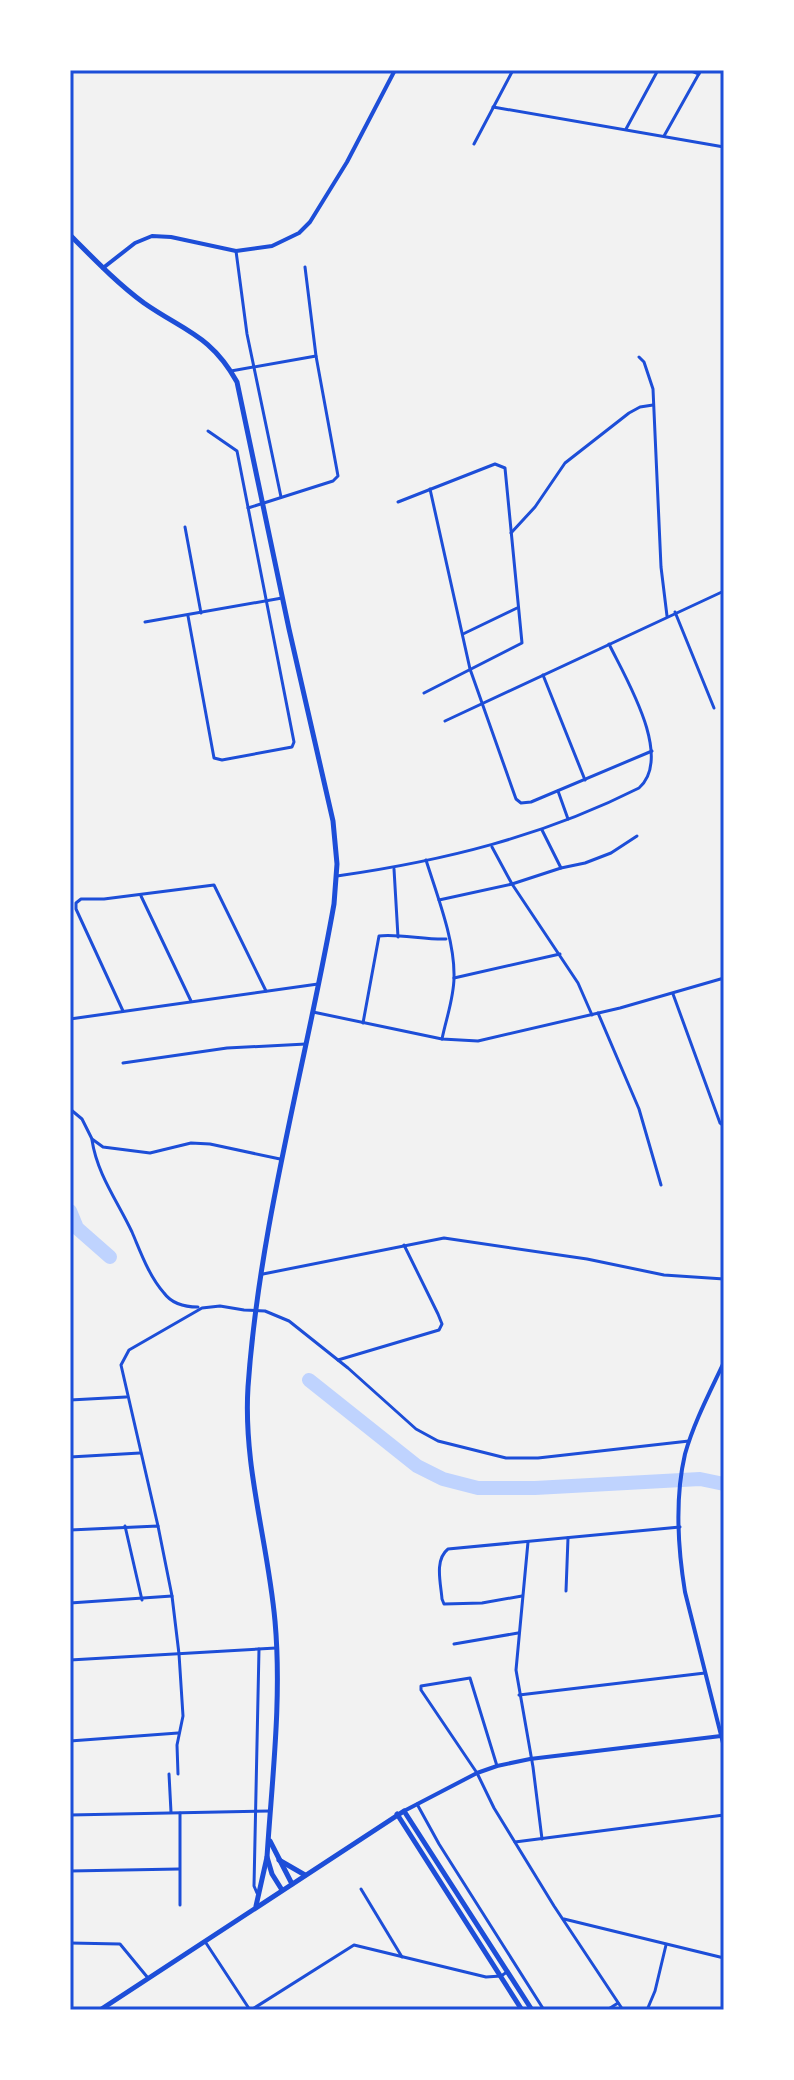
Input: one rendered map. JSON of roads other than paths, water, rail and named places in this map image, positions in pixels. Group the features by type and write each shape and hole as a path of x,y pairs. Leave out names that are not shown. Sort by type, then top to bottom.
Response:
{"main road":[{"path":"70,235 144,303 200,336 231,371 241,393 282,598 333,821 337,876 326,954 262,1275 248,1386 248,1446 272,1594 276,1648 267,1857 256,1907"},
{"path":"100,2010 404,1811 532,2010"},
{"path":"397,1814 522,2010"},
{"path":"268,1837 292,1884"},
{"path":"267,1857 272,1874 282,1890"},
{"path":"279,1860 305,1875"}],"street":[{"path":"103,268 135,243 152,236 236,251 272,246 299,233 310,222 347,162 395,70"},
{"path":"474,144 513,70"},
{"path":"626,129 658,70"},
{"path":"664,136 700,72 689,70"},
{"path":"493,107 724,147"},
{"path":"236,251 247,334 281,497"},
{"path":"248,508 335,480 338,476 316,356 305,267"},
{"path":"231,371 316,356"},
{"path":"639,357 650,376 655,405 659,541 667,616"},
{"path":"511,533 535,507 565,463 629,413 640,407 655,405"},
{"path":"188,616 214,758 222,760 290,748 294,742 236,449 208,431"},
{"path":"398,502 495,464 502,465 506,472 521,645 424,693"},
{"path":"430,489 470,669 516,799 527,803 652,751"},
{"path":"185,527 201,613"},
{"path":"445,721 724,591"},
{"path":"145,622 282,598"},
{"path":"463,634 518,607"},
{"path":"675,612 714,708"},
{"path":"337,876 491,846 542,830 639,788 649,773 652,751 643,716 609,644"},
{"path":"543,675 585,780"},
{"path":"558,791 568,819"},
{"path":"542,830 561,868"},
{"path":"439,900 512,884 611,853 637,836"},
{"path":"491,846 512,884 578,983 592,1015"},
{"path":"426,860 439,900 454,978 442,1039"},
{"path":"394,867 398,937"},
{"path":"123,1011 75,906 81,899 216,886 266,991"},
{"path":"141,895 191,1001"},
{"path":"363,1023 377,940 382,935 426,940 448,938"},
{"path":"454,978 560,954"},
{"path":"313,1012 442,1039 478,1041 592,1015 724,978"},
{"path":"70,1019 318,984"},
{"path":"673,994 720,1123 724,1126"},
{"path":"598,1013 639,1109 661,1185"},
{"path":"123,1063 227,1048 307,1044"},
{"path":"70,1109 82,1119 92,1139 102,1173 143,1260 164,1293 181,1305 270,1311 338,1360 416,1429 438,1441 479,1453 506,1458 538,1458 689,1441"},
{"path":"92,1139 103,1147 117,1150 150,1153 191,1143 210,1144 284,1159"},
{"path":"262,1275 438,1238 587,1259 664,1275 724,1279"},
{"path":"338,1360 439,1330 442,1324 438,1314 404,1245"},
{"path":"178,1774 177,1745 183,1716 172,1596 121,1365 129,1350 202,1308"},
{"path":"724,1362 684,1458 680,1527 683,1579 724,1747"},
{"path":"70,1400 127,1397"},
{"path":"70,1457 140,1453"},
{"path":"125,1526 142,1600"},
{"path":"70,1530 158,1526"},
{"path":"522,1596 482,1603 444,1604 442,1553 448,1549 680,1527"},
{"path":"566,1591 568,1538"},
{"path":"528,1542 516,1670 542,1839"},
{"path":"70,1603 172,1596"},
{"path":"454,1644 518,1633"},
{"path":"70,1660 276,1648"},
{"path":"259,1649 254,1886 260,1895"},
{"path":"519,1695 705,1673"},
{"path":"497,1766 470,1678 424,1684 421,1690 477,1773 515,1842 623,2010"},
{"path":"70,1741 179,1733"},
{"path":"404,1811 477,1773 497,1766 530,1759 721,1736"},
{"path":"169,1774 171,1812"},
{"path":"417,1804 544,2010"},
{"path":"70,1815 270,1811"},
{"path":"180,1812 180,1905"},
{"path":"515,1842 724,1815"},
{"path":"429,1850 439,1844"},
{"path":"70,1871 179,1869"},
{"path":"361,1889 402,1957"},
{"path":"564,1919 724,1958"},
{"path":"205,1940 251,2010 350,1946 486,1977 501,1976 507,1972"},
{"path":"70,1943 120,1944 148,1978"},
{"path":"647,2010 666,1945"},
{"path":"607,2010 618,2003"}],"waterway":[{"path":"70,1211 77,1228 110,1257"},
{"path":"309,1380 417,1466 443,1479 478,1488 700,1479 724,1484"}]}
